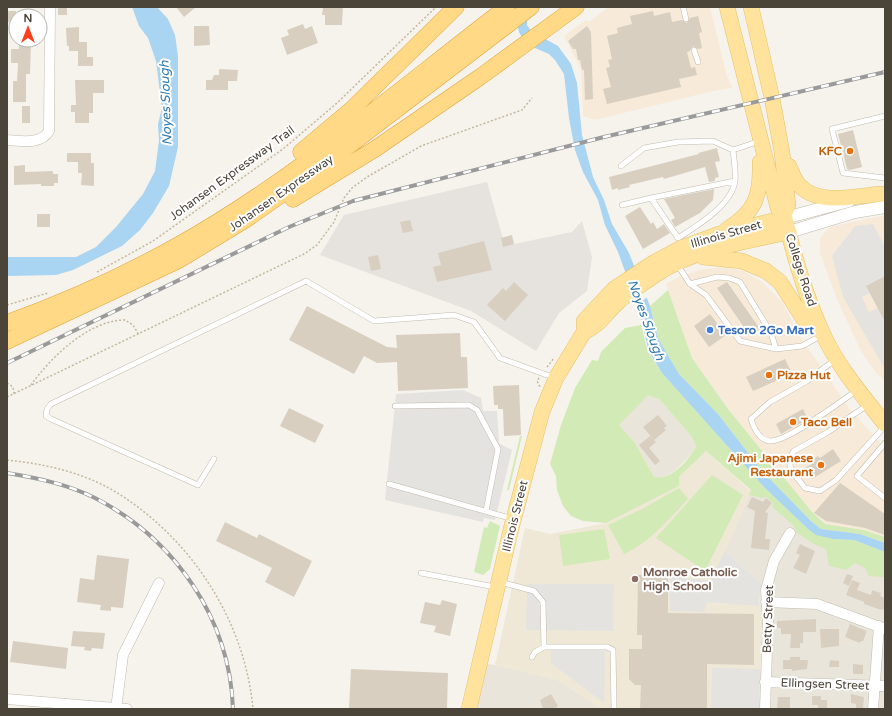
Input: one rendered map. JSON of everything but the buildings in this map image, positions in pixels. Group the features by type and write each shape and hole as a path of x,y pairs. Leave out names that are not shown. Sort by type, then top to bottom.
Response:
{"highway":[{"path":"241,206 286,165 351,110 456,7"},
{"name":"Johansen Expressway","path":"7,341 179,260 245,220 293,187 531,7"},
{"path":"179,260 265,216 368,153 515,52 576,7"},
{"name":"Johansen Expressway","path":"7,323 74,297 142,264 176,246 241,206 349,128 505,8"}],"main road":[{"name":"College Road","path":"727,7 778,208 786,222 799,270 823,334 837,359 885,425"},
{"name":"College Road","path":"751,7 772,98 782,152 788,205 786,222"},
{"path":"719,234 741,219 752,208 757,199 760,181 760,141"},
{"path":"782,152 796,181 804,189 812,193 836,198 884,198"},
{"name":"Illinois Street","path":"469,709 514,519 542,412 556,378 584,332 584,321 616,296 684,248 719,234 786,222"},
{"name":"Illinois Street","path":"684,248 715,249 786,222"},
{"path":"684,248 742,261 766,272 780,282 803,318 823,334"},
{"name":"Illinois Street","path":"655,268 677,264 684,248"}],"street":[{"path":"7,140 36,141 45,137 49,132 50,7"},
{"path":"786,222 884,198"},
{"name":"Betty Street","path":"765,709 768,621 766,590 774,561 790,533"},
{"path":"116,709 123,655 159,583"},
{"path":"766,602 817,604 882,628 874,686 874,709"},
{"name":"Ellingsen Street","path":"765,682 885,686"},
{"path":"7,699 126,709"}],"lane":[{"path":"683,7 686,18"},
{"path":"694,50 698,62"},
{"path":"885,116 832,129 843,174 885,178"},
{"path":"621,166 644,148 678,142 713,141 733,150 760,141"},
{"path":"651,198 684,248 700,224 717,210 731,194 735,181 733,150"},
{"path":"622,205 735,181"},
{"path":"677,264 690,284 706,295 740,342 776,349 802,346 823,334"},
{"path":"690,284 716,277 729,278 740,282 771,333 776,349"},
{"path":"214,459 198,485 51,420 46,416 47,409 51,404 306,282 374,321 454,315 474,322 500,358 556,378"},
{"path":"837,359 807,381 770,402 751,420 754,429 764,439 770,441 778,440 809,423 858,389"},
{"path":"869,404 828,432 794,451 789,459 791,470 805,488 820,491 836,480 885,425"},
{"path":"395,406 469,405 477,410 498,449 486,512"},
{"path":"885,443 857,476 885,498"},
{"path":"389,484 514,519"},
{"path":"421,573 534,591 543,602 544,647"},
{"path":"532,657 535,652 544,647 607,647 612,650 614,709"}],"path":[{"name":"Johansen Expressway Trail","path":"95,273 153,242 283,149 343,98 436,7"},
{"path":"7,397 139,335 304,254 317,246 334,222 344,198 352,188 421,146 522,110 532,98"},
{"path":"7,305 50,293"},
{"path":"30,387 62,351 91,330 111,322 125,320 133,325 139,335"},
{"path":"7,383 13,387 14,394"},
{"path":"7,460 35,463 65,470 96,482 119,494 150,516 192,559 217,595 230,620 243,659 253,709"}],"shaded area":[{"path":"609,7 710,7 726,73 732,88 713,91 595,120 583,116 581,69 564,36 586,20 589,22"},
{"path":"487,182 505,246 572,232 582,221 592,257 587,291 559,313 536,351 471,311 320,255 344,215"},
{"path":"885,215 885,380 876,373 862,353 838,302 820,253 820,238 830,227"},
{"path":"873,224 885,247 885,276 866,286 870,293 862,297 869,312 878,308 885,323 885,369 843,297 832,256 855,226"},
{"path":"725,267 743,271 761,281 782,302 801,338 849,408 885,448 885,537 864,530 825,524 812,512 728,409 692,358 666,284 679,277 698,270"},
{"path":"463,390 481,398 483,411 497,411 499,443 512,450 495,520 484,518 483,522 385,500 396,394"},
{"path":"648,394 659,399 692,437 696,446 692,453 675,471 660,479 654,477 635,443 619,425"},
{"name":"Monroe Catholic High School","path":"706,451 751,491 725,551 762,584 759,597 762,617 759,709 602,709 558,680 495,665 525,528 550,534 606,523 679,486 679,477"},
{"path":"751,491 766,497 807,533 885,559 885,709 759,709 762,617 759,597 762,584 725,551"},
{"path":"725,551 762,584 759,597 759,606 707,602 704,612 670,611 670,575 681,578 711,580"},
{"path":"527,584 614,584 613,631 526,630"},
{"path":"551,650 605,650 604,703 551,663"},
{"path":"480,663 503,666 558,680 602,709 469,709"},
{"path":"712,668 760,669 759,709 711,709"}],"green space":[{"path":"668,290 692,358 728,409 812,512 825,524 864,530 885,537 885,543 860,534 821,529 812,522 762,471 718,414 679,374 658,338 650,306"},
{"path":"641,325 648,352 662,373 764,487 808,529 833,539 854,540 885,552 885,577 869,576 865,568 855,563 846,570 829,566 826,549 814,544 797,533 793,525 772,507 773,503 766,497 762,498 749,495 751,490 706,451 679,477 679,486 606,523 583,521 571,516 563,506 557,490 556,476 550,464 561,425 575,388 592,360 598,361 601,352 625,328","holes":["648,395 659,399 692,437 696,446 684,463 673,473 667,476 654,477 635,443 619,425"]},
{"path":"520,436 522,436 509,490 507,490"},
{"path":"712,475 743,495 705,571 656,538"},
{"path":"679,488 688,499 667,522 642,544 624,554 608,525 642,509"},
{"path":"490,521 500,526 490,569 483,575 474,572 484,527 487,528"},
{"path":"604,529 610,559 563,566 559,535"}],"water":[{"name":"Noyes Slough","path":"132,7 157,7 168,19 175,35 178,56 178,147 169,186 153,213 140,230 122,246 73,270 56,275 7,276 7,257 76,257 96,247 116,227 143,194 155,171 159,141 158,124 162,108 156,61 148,38 139,26"},
{"name":"Noyes Slough","path":"513,7 528,7 527,25 531,31 558,46 571,64 577,83 582,135 593,177 604,200 612,224 629,253 650,306 658,338 679,374 718,414 762,471 812,522 821,529 860,534 885,543 885,552 854,540 833,539 816,535 808,529 764,487 662,373 649,352 638,307 618,252 605,225 598,200 583,172 575,150 569,118 564,74 549,54 535,48 523,39 519,32"}],"pier":[{"path":"636,266 649,296 635,306 623,274"}],"railway":[{"path":"7,363 289,227 353,201 604,137 885,72"},
{"path":"7,473 52,482 95,498 124,515 150,536 173,559 193,585 209,613 221,644 229,676 233,709"}],"place":[{"name":"KFC","path":"850,151"},
{"name":"Tesoro 2Go Mart","path":"710,330"},
{"name":"Pizza Hut","path":"769,375"},
{"name":"Taco Bell","path":"793,422"},
{"name":"Ajimi Japanese Restaurant","path":"821,465"},
{"name":"Monroe Catholic High School","path":"635,579"}]}
